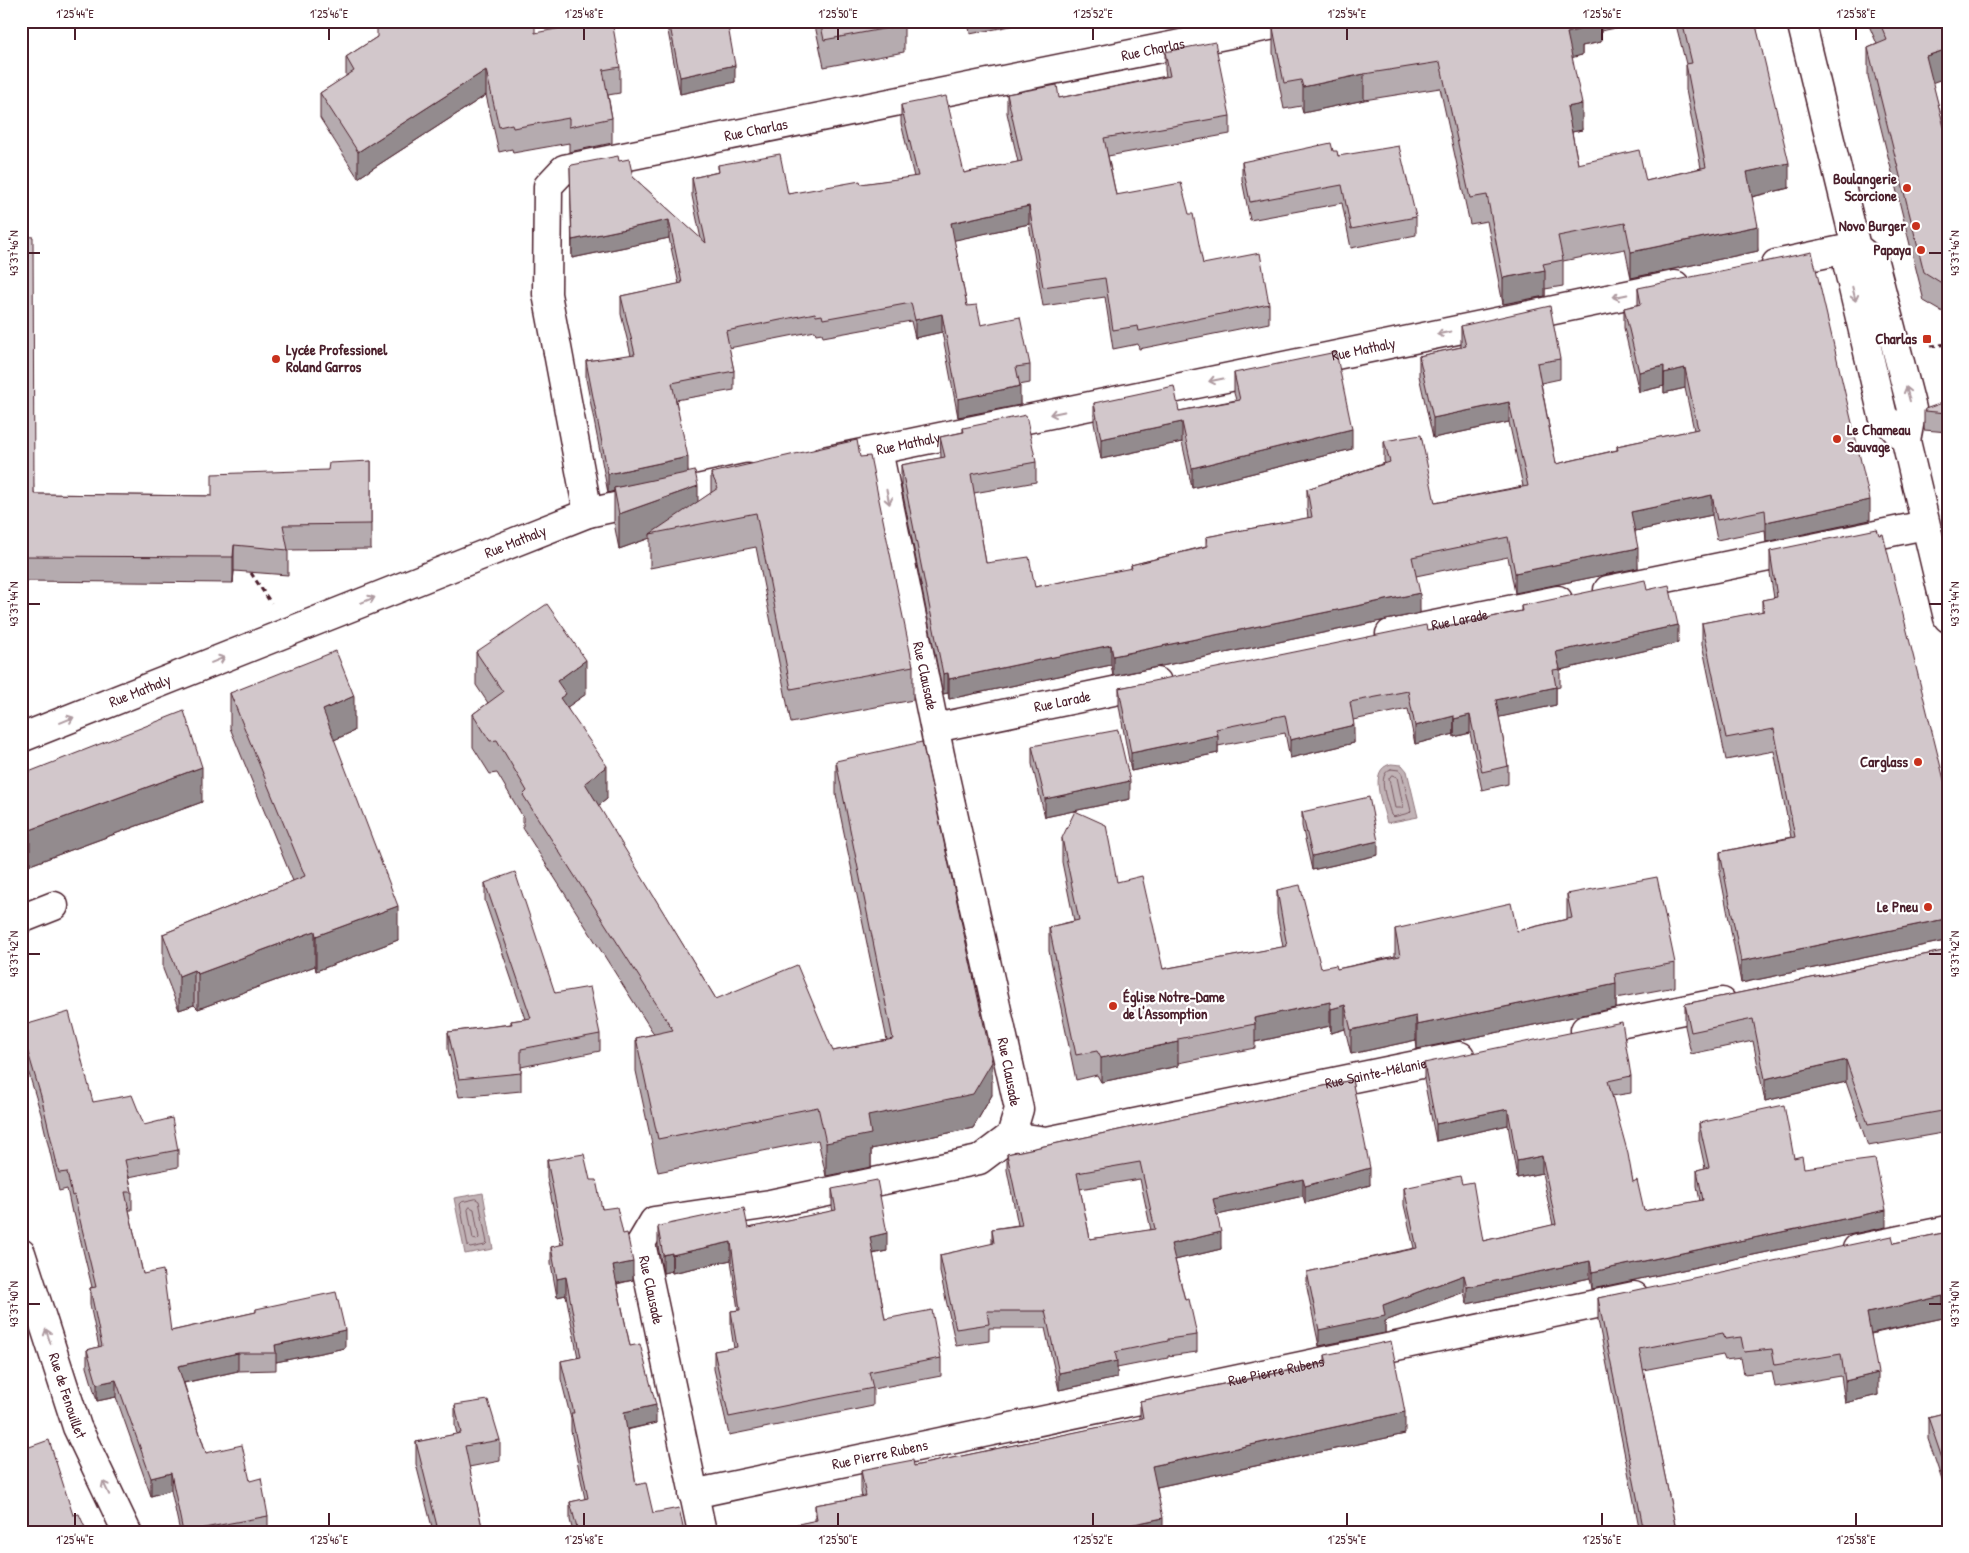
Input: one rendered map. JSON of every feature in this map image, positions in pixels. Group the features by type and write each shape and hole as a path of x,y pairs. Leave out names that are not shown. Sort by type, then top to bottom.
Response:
{"street":[{"name":"Rue Charlas","path":"588,513 547,294 548,186 564,169 1294,21"},
{"path":"1801,21 1856,247 1874,262 1912,409 1906,441 1948,618"},
{"path":"1748,270 1856,247"},
{"name":"Rue Mathaly","path":"801,466 1699,280"},
{"name":"Rue Clausade","path":"702,1532 642,1243 654,1221 770,1204 979,1160 1011,1136 1018,1109 935,728 878,450"},
{"name":"Rue Mathaly","path":"21,738 588,513 772,473"},
{"name":"Rue Larade","path":"1366,639 1925,525"},
{"name":"Rue Larade","path":"935,728 1180,678"},
{"path":"21,919 54,906"},
{"path":"1557,1036 1742,998"},
{"name":"Rue Sainte-Mélanie","path":"1011,1136 1047,1142 1488,1050"},
{"path":"1832,1254 1948,1230"},
{"name":"Rue de Fenouillet","path":"21,1253 77,1426 126,1532"},
{"name":"Rue Pierre Rubens","path":"693,1494 1659,1291"}],"path":[{"path":"251,572 272,605"}],"water":[{"path":"1391,764 1402,765 1407,771 1418,817 1387,823 1378,789 1378,780 1384,767"},
{"path":"483,1193 493,1249 465,1254 454,1198"}],"building":[{"path":"21,21 23,236 33,237 34,494 212,496 212,474 328,470 329,463 371,461 371,524 283,525 288,550 234,545 233,557 21,556"},
{"path":"377,21 535,21 535,33 598,21 612,21 620,67 603,70 612,118 569,127 569,118 513,128 512,124 499,127 486,70 358,152 320,93 354,71 346,57 377,37"},
{"path":"669,21 727,21 735,65 680,77"},
{"path":"820,21 903,21 904,25 824,40"},
{"path":"1304,21 1581,21 1582,29 1567,33 1582,104 1567,107 1578,164 1639,150 1646,181 1706,167 1686,64 1692,63 1682,21 1755,21 1789,163 1747,172 1758,226 1631,252 1625,223 1558,236 1563,260 1543,264 1545,270 1503,278 1487,195 1470,198 1440,62 1364,74 1303,87 1301,80 1284,83 1273,28"},
{"path":"1879,21 1948,21 1948,49 1926,56 1944,127 1948,125 1948,287 1924,272 1868,48 1887,40"},
{"path":"1215,42 1230,116 1104,138 1116,195 1181,183 1189,214 1193,214 1203,264 1260,253 1269,304 1139,331 1138,326 1113,330 1105,278 1043,287 1029,206 951,223 967,306 977,305 981,325 1020,317 1030,365 1016,367 1020,386 958,399 942,314 915,320 911,303 823,319 822,315 816,316 815,313 726,331 734,371 672,383 688,457 608,474 586,361 635,354 621,296 682,283 669,220 572,240 570,167 572,165 618,156 619,161 629,159 633,177 706,243 692,178 719,172 718,165 780,154 788,194 860,181 861,184 918,176 901,105 946,96 964,173 1022,161 1007,94 1057,85 1059,98 1170,76 1165,52"},
{"path":"1331,143 1333,151 1337,151 1338,156 1399,146 1416,217 1351,229 1342,185 1250,202 1242,162"},
{"path":"1812,252 1870,500 1766,522 1765,510 1717,520 1712,495 1631,512 1638,548 1515,573 1508,537 1412,557 1420,593 1113,656 1111,645 949,679 948,673 943,674 901,465 945,457 940,437 964,432 963,428 1026,415 1036,462 971,474 986,563 1029,557 1035,587 1132,568 1131,565 1208,546 1206,537 1312,517 1307,489 1390,462 1384,441 1421,435 1435,503 1528,486 1509,402 1433,418 1419,356 1466,346 1461,326 1550,306 1560,359 1537,363 1556,464 1618,450 1617,446 1698,429 1685,368 1664,373 1664,366 1639,372 1624,308 1641,304 1638,288"},
{"path":"1336,352 1352,429 1192,468 1182,422 1101,439 1094,403 1174,386 1179,411 1240,400 1234,373"},
{"path":"1948,401 1948,413 1924,411 1925,409"},
{"path":"857,440 860,457 870,456 913,666 791,689 756,513 650,534 718,488 711,473"},
{"path":"695,471 698,486 619,514 614,488"},
{"path":"1877,529 1879,535 1883,534 1948,796 1948,919 1741,961 1720,852 1795,837 1774,729 1726,738 1702,623 1764,611 1762,600 1777,597 1770,551"},
{"path":"1645,580 1647,590 1669,585 1678,625 1556,652 1560,669 1553,670 1556,687 1496,700 1508,766 1482,772 1470,715 1454,719 1454,716 1415,726 1408,691 1350,702 1354,725 1290,740 1285,715 1216,729 1218,735 1131,753 1119,688 1426,625 1427,630 1522,611 1521,606"},
{"path":"547,604 586,660 557,681 566,694 560,698 607,766 585,783 716,999 797,965 833,1051 893,1039 836,761 922,742 992,1062 973,1094 868,1116 871,1134 826,1143 818,1107 658,1139 636,1038 673,1030 523,795 527,791 497,740 490,741 473,714 503,692 476,652"},
{"path":"336,651 354,696 323,710 398,906 316,936 315,931 198,974 194,970 179,976 163,934 305,876 230,693"},
{"path":"184,711 202,767 30,830 28,824 21,826 21,775"},
{"path":"1118,730 1130,781 1045,799 1032,746"},
{"path":"1369,797 1378,841 1312,856 1302,812"},
{"path":"1075,811 1106,825 1117,882 1142,876 1163,969 1287,946 1277,890 1300,885 1321,968 1336,965 1337,969 1400,956 1395,929 1511,903 1517,931 1572,918 1567,894 1657,877 1675,963 1615,974 1616,984 1417,1025 1416,1016 1351,1030 1345,1005 1331,1009 1330,1002 1254,1018 1255,1024 1178,1039 1178,1042 1101,1058 1097,1051 1076,1055 1049,927 1079,920 1062,838"},
{"path":"515,872 555,993 590,987 600,1034 521,1049 521,1073 459,1079 448,1032 512,1024 511,1021 531,1018 485,883"},
{"path":"1948,950 1948,1110 1868,1124 1846,1060 1765,1079 1753,1019 1691,1032 1685,1004"},
{"path":"69,1012 93,1102 132,1095 144,1125 172,1118 178,1150 125,1160 132,1192 125,1192 143,1274 163,1270 171,1331 256,1312 256,1309 336,1292 345,1330 275,1345 276,1353 238,1353 178,1366 206,1453 242,1445 250,1481 261,1478 268,1516 183,1532 171,1473 151,1478 116,1380 97,1384 87,1350 102,1346 90,1288 96,1287 74,1195 72,1196 67,1172 59,1173 41,1096 21,1029 21,1026"},
{"path":"1622,1022 1631,1076 1608,1081 1628,1154 1633,1182 1637,1180 1644,1211 1703,1200 1697,1170 1709,1167 1699,1123 1784,1105 1794,1158 1802,1156 1804,1168 1875,1159 1886,1210 1592,1272 1590,1261 1467,1287 1464,1275 1383,1305 1385,1316 1319,1330 1307,1272 1417,1248 1404,1188 1460,1176 1462,1184 1473,1182 1483,1241 1556,1224 1542,1156 1517,1161 1508,1109 1436,1124 1424,1063"},
{"path":"1352,1080 1370,1168 1305,1186 1303,1179 1213,1199 1221,1232 1171,1244 1185,1300 1189,1299 1197,1335 1168,1339 1168,1341 1115,1352 1117,1361 1059,1373 1045,1311 987,1311 989,1324 956,1329 940,1255 994,1243 992,1229 1022,1225 1007,1154","holes":["1140,1162 1155,1229 1090,1239 1077,1173"]},
{"path":"584,1154 590,1180 596,1180 602,1209 617,1207 623,1234 627,1233 633,1262 613,1266 630,1346 640,1344 656,1405 624,1412 636,1485 646,1483 653,1513 679,1508 684,1532 578,1532 570,1502 588,1498 571,1413 574,1413 561,1361 581,1357 566,1277 557,1279 551,1247 564,1244 547,1160"},
{"path":"877,1180 887,1233 870,1237 885,1319 932,1310 941,1358 869,1372 873,1388 729,1417 714,1351 737,1347 731,1311 740,1310 731,1242 672,1255 672,1253 663,1255 659,1226 744,1208 748,1228 836,1210 832,1189"},
{"path":"1948,1232 1948,1324 1943,1296 1867,1313 1878,1373 1845,1381 1841,1354 1775,1365 1772,1349 1744,1352 1741,1337 1725,1339 1723,1333 1639,1349 1675,1525 1644,1532 1598,1298 1892,1236 1894,1243"},
{"path":"1391,1341 1405,1412 1152,1466 1163,1518 1096,1532 791,1532 789,1526 817,1520 815,1505 866,1496 861,1470 913,1460 914,1466 1143,1418 1140,1401 1327,1363 1325,1355"},
{"path":"488,1400 500,1440 465,1446 483,1532 409,1532 437,1526 416,1442 461,1433 455,1405"},
{"path":"1948,1412 1948,1469 1946,1470 1928,1417"},
{"path":"49,1440 73,1515 79,1514 87,1532 21,1532 21,1450"},
{"path":"1948,1524 1948,1532 1910,1532"}],"place":[{"name":"Boulangerie Scorcione","path":"1907,188"},
{"name":"Novo Burger","path":"1916,226"},
{"name":"Papaya","path":"1921,250"},
{"name":"Charlas","path":"1927,339"},
{"name":"Lycée Professionel Roland Garros","path":"276,359"},
{"name":"Le Chameau Sauvage","path":"1837,439"},
{"name":"Carglass","path":"1918,762"},
{"name":"Le Pneu","path":"1928,907"},
{"name":"Église Notre-Dame de l'Assomption","path":"1113,1006"}]}
